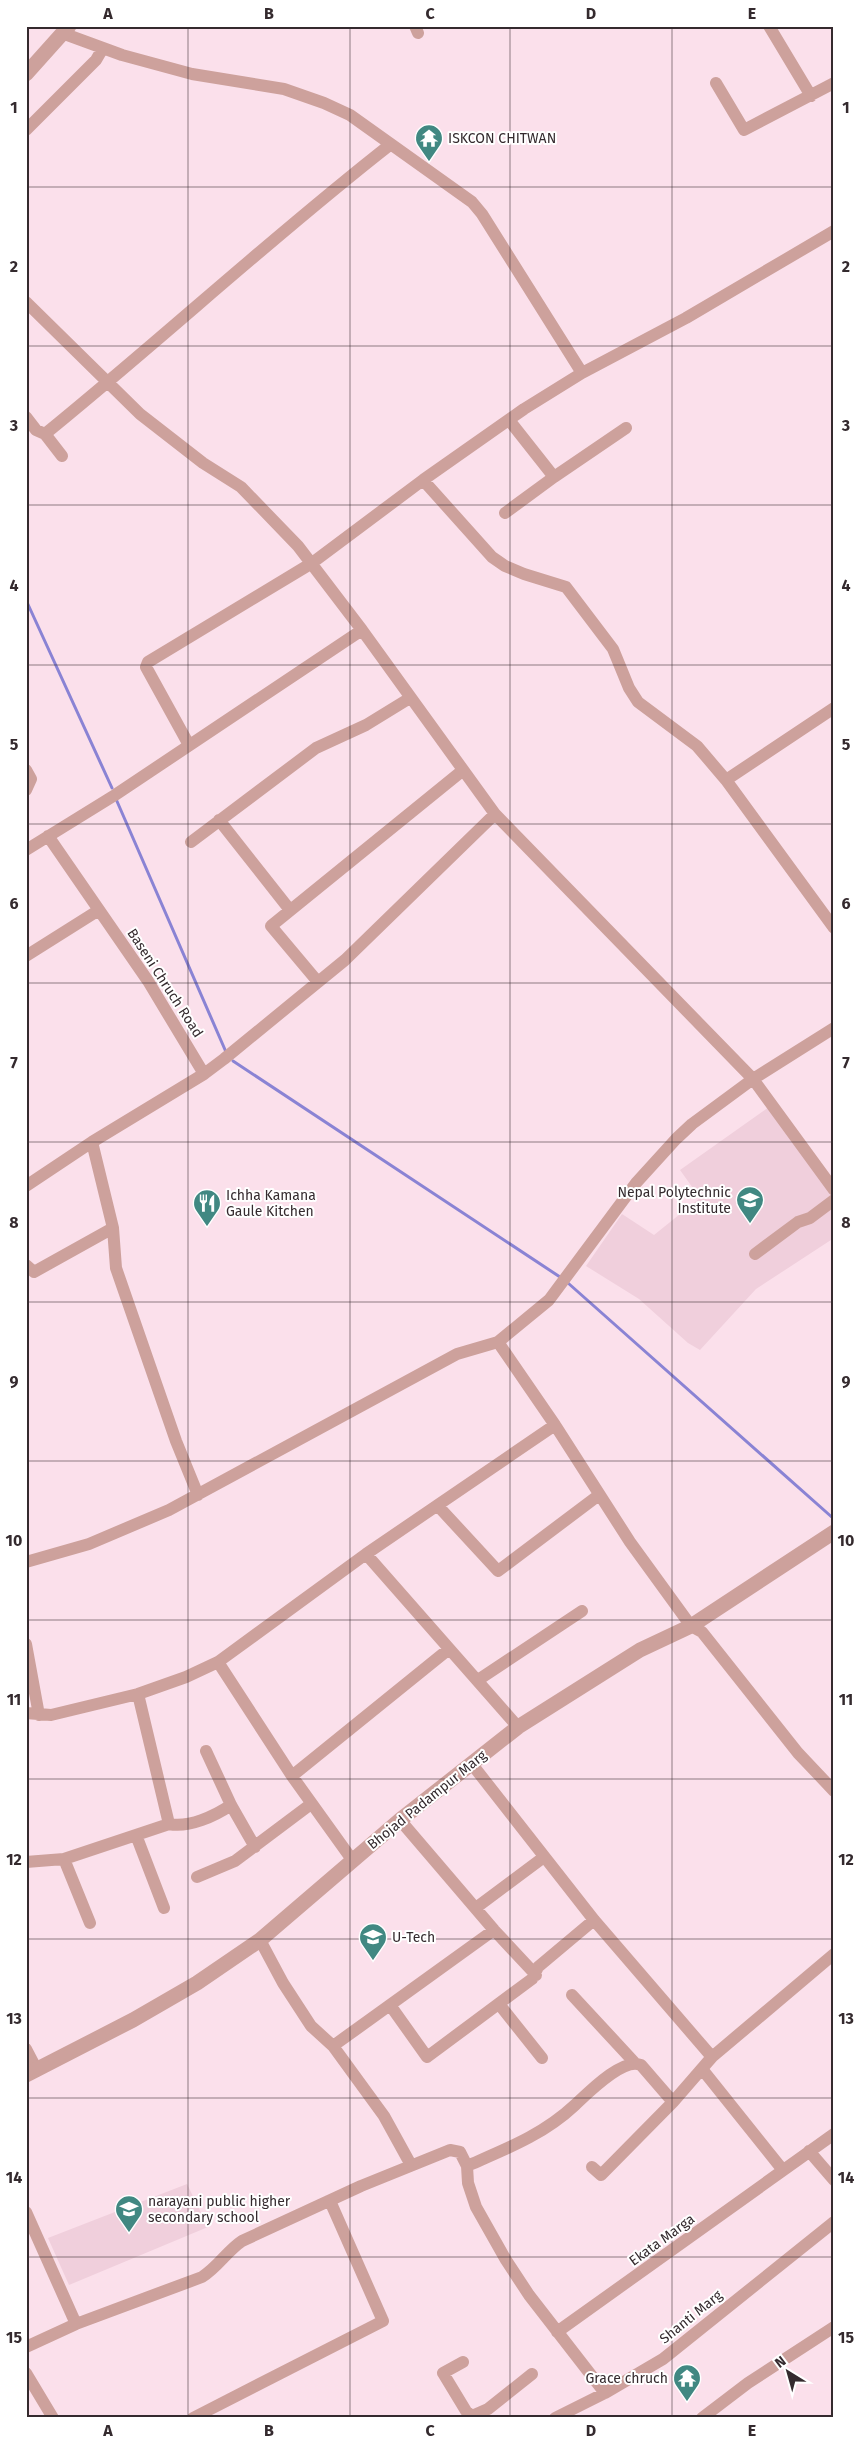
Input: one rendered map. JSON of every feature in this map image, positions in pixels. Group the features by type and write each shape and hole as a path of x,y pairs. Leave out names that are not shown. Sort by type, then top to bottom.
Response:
{"street":[{"path":"769,26 811,96"},
{"path":"26,74 66,30 103,48 192,74 284,89 324,103 350,116 472,202 482,214 582,372"},
{"path":"26,130 96,60 103,48"},
{"path":"716,82 744,130 834,83"},
{"path":"45,434 108,383 310,208 390,144"},
{"path":"189,745 146,667 148,662 312,562 423,480 582,372 695,313 834,231"},
{"path":"26,302 140,414 176,443 241,487 312,562 495,814 752,1079 834,1190"},
{"path":"26,418 36,430 45,434 62,456"},
{"path":"509,420 554,477"},
{"path":"505,513 626,428"},
{"path":"423,480 492,557 505,566 524,574 566,587 613,649 629,688 638,702 697,746 726,780 834,928"},
{"path":"26,850 362,630"},
{"path":"191,842 316,748 366,726 410,698"},
{"path":"726,780 834,708"},
{"path":"26,770 31,780 26,790"},
{"path":"318,982 271,926 462,771"},
{"path":"26,1186 92,1142 204,1074 345,960 495,814"},
{"path":"219,820 290,910"},
{"name":"Baseni Chruch Road","path":"48,836 148,981 204,1074"},
{"path":"26,956 99,910"},
{"path":"26,1562 89,1544 198,1496 283,1447 458,1354 498,1342 549,1300 636,1183 692,1124 752,1079 834,1028"},
{"path":"92,1142 113,1228 116,1268 176,1441 198,1496"},
{"path":"755,1254 798,1222 810,1218 834,1200"},
{"path":"26,1265 34,1272 113,1228"},
{"path":"498,1342 555,1425 630,1542 691,1626 702,1632 763,1710 831,1783"},
{"path":"26,1644 32,1714 51,1715 138,1694 186,1677 218,1662 366,1554 555,1425"},
{"path":"438,1506 498,1571 599,1495"},
{"name":"Bhojad Padampur Marg","path":"32,2072 169,2000 260,1940 400,1820 518,1727 640,1650 691,1626 834,1532"},
{"path":"366,1554 518,1727"},
{"path":"478,1680 582,1611"},
{"path":"292,1776 449,1649"},
{"path":"218,1662 292,1776 353,1861"},
{"path":"138,1694 169,1824"},
{"path":"206,1752 231,1805 256,1847"},
{"path":"471,1764 594,1920 712,2057"},
{"path":"197,1877 235,1861 311,1804"},
{"path":"26,1862 64,1859 169,1824 179,1826 188,1824 221,1812 231,1805"},
{"path":"400,1820 477,1907 494,1930 536,1975"},
{"path":"136,1835 164,1908"},
{"path":"477,1907 544,1857"},
{"path":"64,1859 90,1923"},
{"path":"390,2005 427,2057 536,1975 538,1967 594,1920"},
{"path":"333,2046 494,1930"},
{"path":"260,1940 283,1983 311,2026 333,2046 384,2116 411,2165"},
{"path":"592,2167 601,2175 673,2102 712,2057 834,1954"},
{"path":"572,1995 673,2102"},
{"path":"499,2004 542,2058"},
{"path":"26,2049 32,2072"},
{"path":"467,2166 518,2144 558,2121 592,2090 626,2064 634,2062"},
{"path":"702,2069 752,2129 782,2169"},
{"name":"Ekata Marga","path":"557,2332 676,2249 782,2169 834,2134"},
{"path":"26,2347 76,2324 202,2277 214,2269 233,2247 242,2241 411,2165 450,2150 460,2152 467,2166 468,2183 476,2207 506,2260 557,2332 605,2393"},
{"path":"809,2150 834,2180"},
{"path":"193,2418 383,2322 330,2201"},
{"path":"26,2212 76,2324"},
{"name":"Shanti Marg","path":"555,2418 605,2393 663,2359 834,2222"},
{"path":"702,2418 748,2383 834,2327"},
{"path":"463,2362 443,2373 469,2414 476,2416 490,2413 532,2374"},
{"path":"26,2373 53,2418"}],"shaded area":[{"name":"Nepal Polytechnic Institute","path":"769,1107 834,1196 834,1238 756,1289 700,1350 688,1343 639,1299 586,1266 622,1214 654,1235 700,1198 680,1170"},
{"name":"narayani public higher secondary school","path":"187,2184 208,2227 69,2285 48,2238"}],"waterway":[{"path":"26,600 112,788"},
{"path":"116,799 226,1052"},
{"path":"233,1061 560,1277"},
{"path":"568,1283 834,1519"}],"place":[{"name":"ISKCON CHITWAN","path":"429,162"},
{"name":"Nepal Polytechnic Institute","path":"750,1224"},
{"name":"Ichha Kamana Gaule Kitchen","path":"207,1227"},
{"name":"U-Tech","path":"373,1961"},
{"name":"narayani public higher secondary school","path":"129,2233"},
{"name":"Grace chruch","path":"687,2402"}]}
